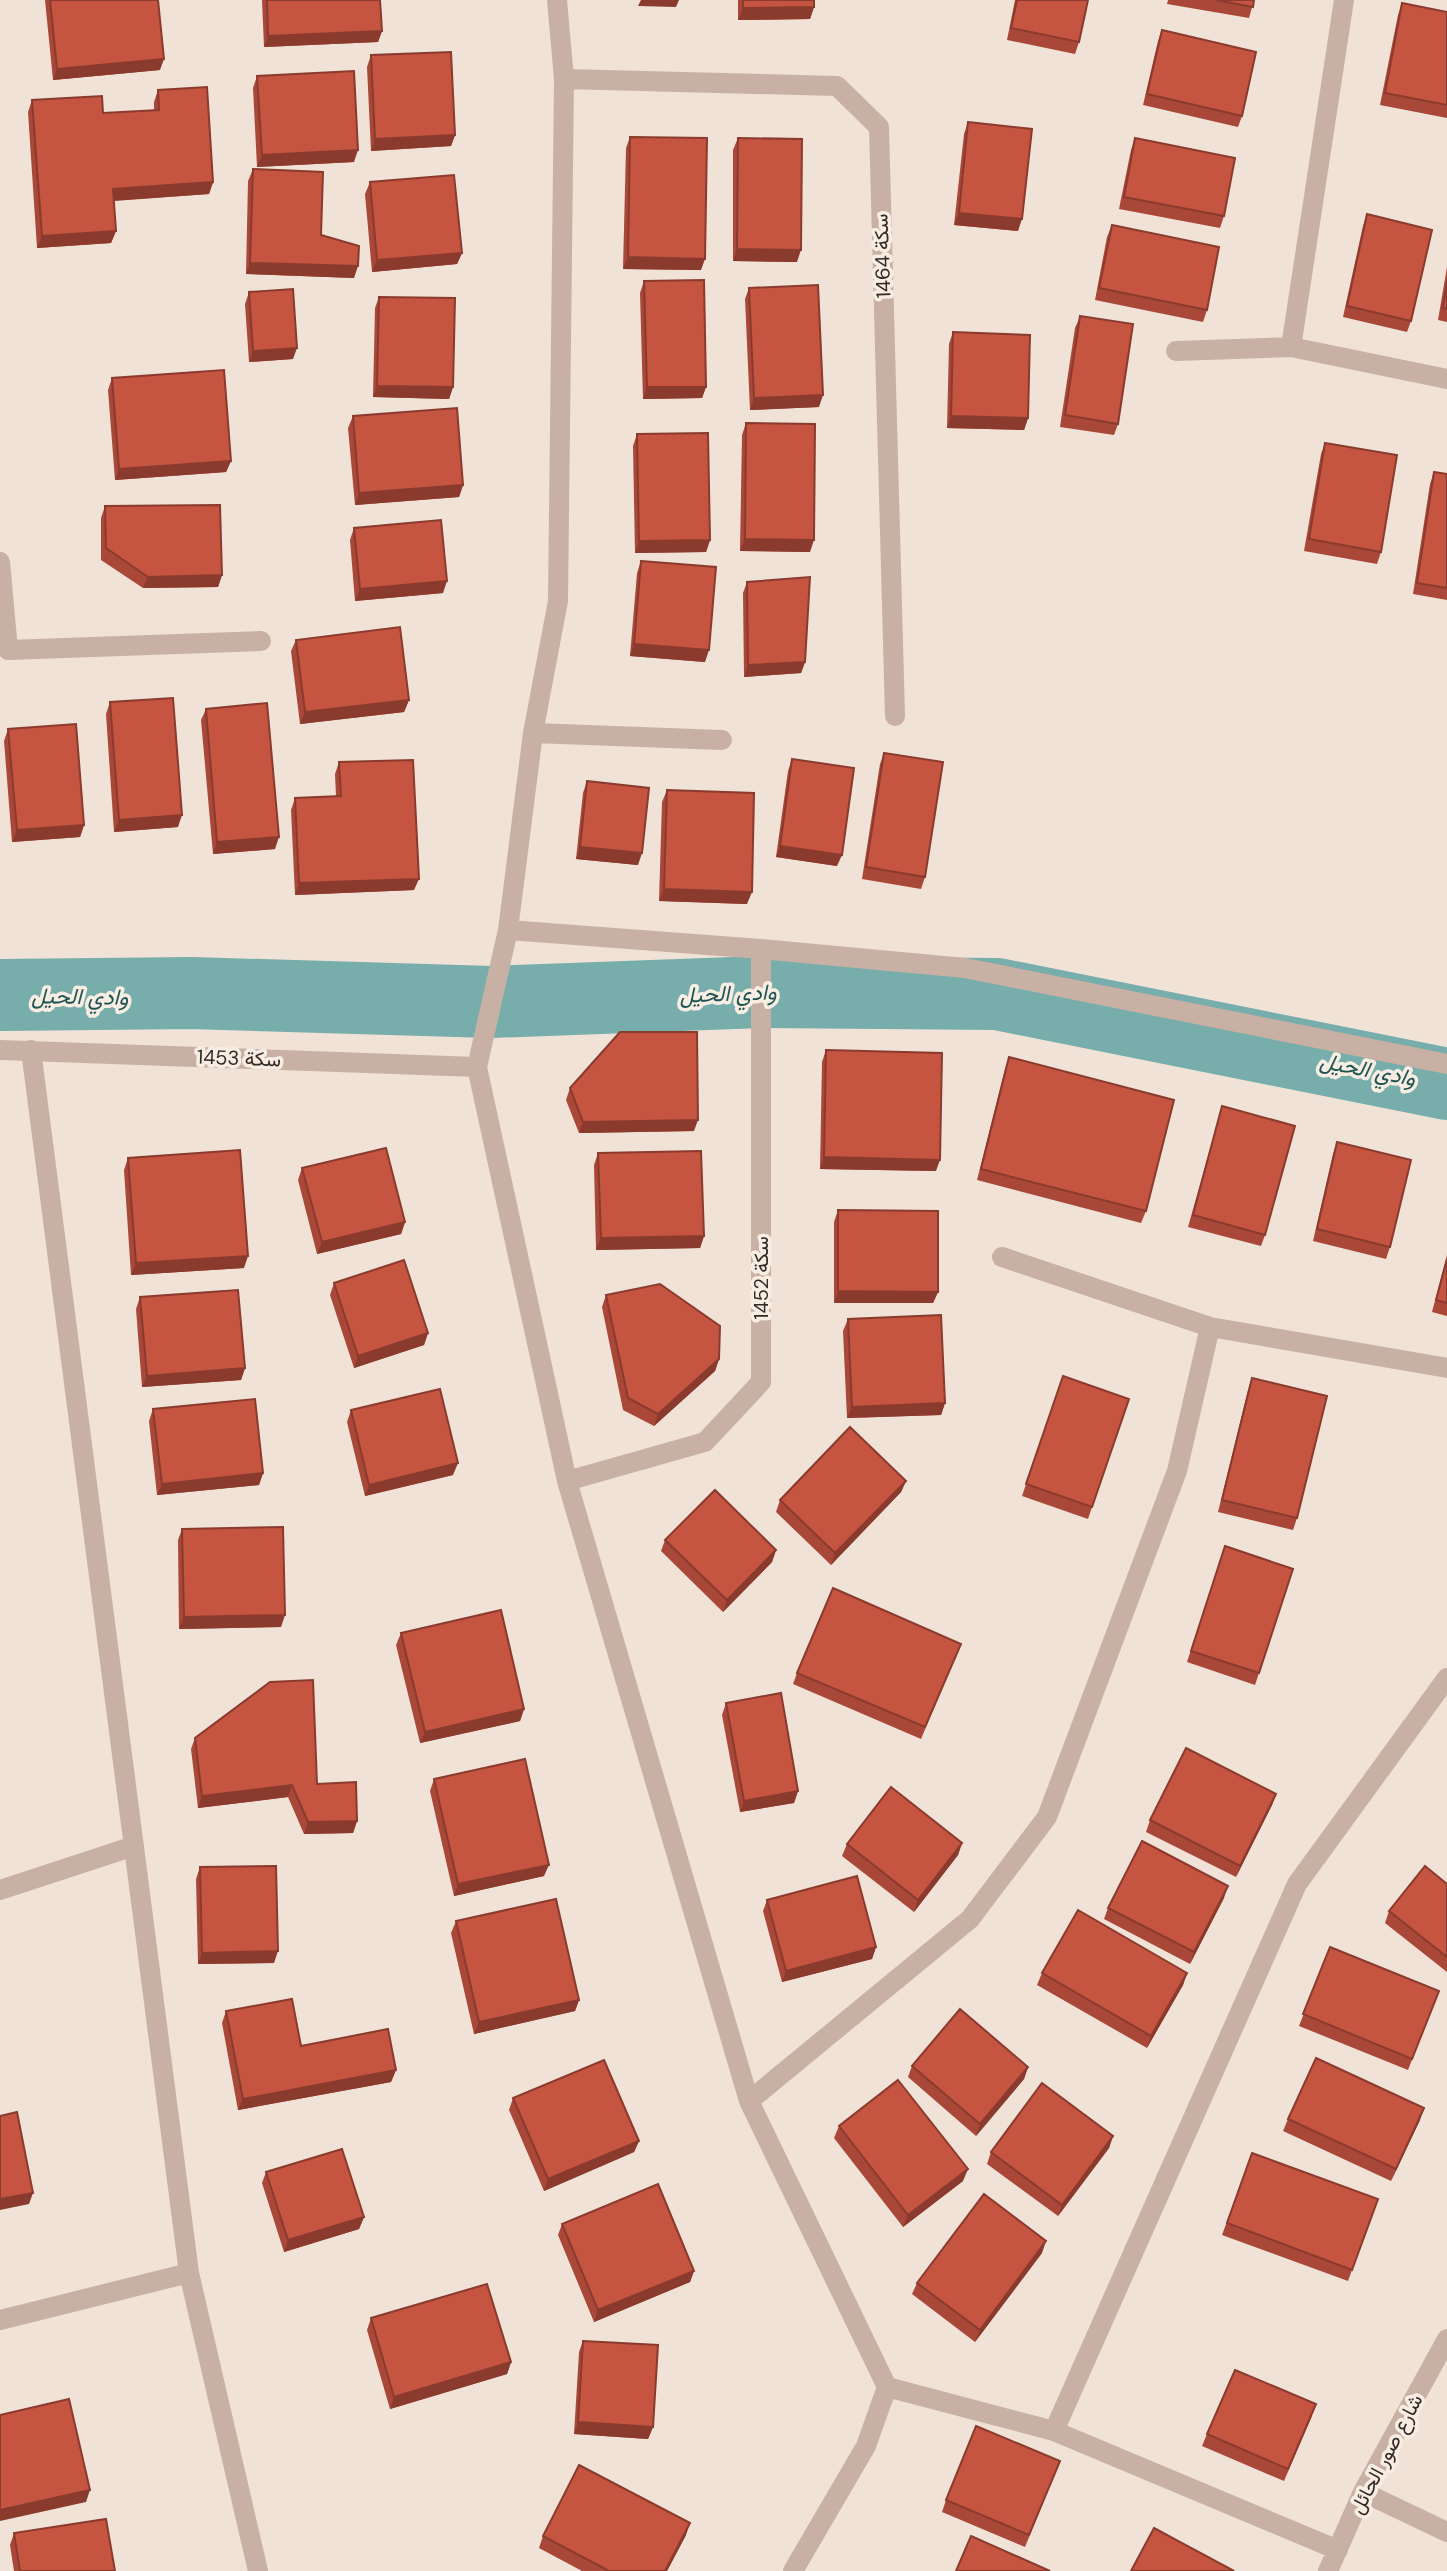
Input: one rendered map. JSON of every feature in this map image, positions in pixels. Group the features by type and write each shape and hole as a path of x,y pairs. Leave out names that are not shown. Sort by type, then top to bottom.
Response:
{"street":[{"path":"557,0 564,79 558,601 533,733 508,930 477,1067 567,1481 749,2101 887,2387 866,2446 793,2571"},
{"path":"1291,347 1344,0"},
{"name":"سكة 1464","path":"564,79 837,86 879,127 895,716"},
{"path":"1176,351 1291,347 1447,379"},
{"path":"0,562 8,650 261,641"},
{"path":"533,733 722,740"},
{"path":"508,930 965,968 1447,1064"},
{"name":"سكة 1452","path":"567,1481 705,1442 761,1382 761,949"},
{"name":"سكة 1453","path":"0,1050 477,1067"},
{"path":"31,1050 189,2273 258,2571"},
{"path":"1002,1257 1210,1327 1447,1368"},
{"path":"749,2101 970,1919 1047,1817 1177,1471 1210,1327"},
{"path":"1054,2431 1297,1884 1447,1678"},
{"path":"0,1890 134,1846"},
{"path":"0,2320 189,2273"},
{"name":"شارع صور الحائل","path":"1328,2571 1363,2492 1447,2339"},
{"path":"887,2387 1054,2431 1338,2550"},
{"path":"1363,2492 1447,2532"}],"building":[{"path":"50,0 158,0 164,59 57,69"},
{"path":"267,0 380,0 382,31 268,36"},
{"path":"743,0 814,0 814,7 743,8"},
{"path":"1017,0 1088,0 1079,42 1011,28"},
{"path":"1216,0 1254,0 1253,7"},
{"path":"1402,3 1447,12 1447,105 1385,93"},
{"path":"1162,30 1256,52 1242,116 1147,94"},
{"path":"451,52 455,135 375,139 371,55"},
{"path":"354,71 358,150 262,155 257,76"},
{"path":"207,87 213,182 113,189 116,231 42,236 32,100 102,96 103,113 159,110 158,90"},
{"path":"968,122 1032,129 1022,219 959,213"},
{"path":"630,137 707,138 705,259 628,257"},
{"path":"738,138 802,139 801,250 737,249"},
{"path":"1135,138 1235,158 1224,216 1124,197"},
{"path":"253,169 323,172 321,235 359,246 358,266 250,263"},
{"path":"454,175 462,253 377,260 370,182"},
{"path":"1367,214 1432,230 1411,321 1347,306"},
{"path":"1112,225 1219,247 1207,310 1099,288"},
{"path":"704,280 706,387 647,387 644,281"},
{"path":"1447,281 1447,309 1443,308"},
{"path":"818,285 823,395 754,398 749,288"},
{"path":"293,289 297,348 253,351 249,292"},
{"path":"379,297 455,298 453,387 377,386"},
{"path":"1080,316 1133,324 1118,424 1065,415"},
{"path":"953,332 1030,335 1028,418 951,416"},
{"path":"224,370 231,461 119,469 112,378"},
{"path":"457,408 463,485 359,493 353,416"},
{"path":"746,423 815,424 814,540 745,539"},
{"path":"708,433 710,540 639,541 637,434"},
{"path":"1325,443 1397,455 1381,552 1309,539"},
{"path":"1434,472 1447,474 1447,588 1417,583"},
{"path":"220,505 222,575 148,577 106,548 105,506"},
{"path":"441,520 447,581 360,589 354,528"},
{"path":"641,561 716,567 709,650 634,644"},
{"path":"810,577 805,662 748,665 747,582"},
{"path":"400,627 409,700 305,712 296,640"},
{"path":"173,698 182,815 119,820 110,702"},
{"path":"267,703 279,837 217,842 206,709"},
{"path":"76,724 84,825 17,830 8,729"},
{"path":"884,753 943,762 925,877 866,867"},
{"path":"792,759 854,768 842,855 780,846"},
{"path":"413,760 419,879 299,883 295,798 341,796 339,762"},
{"path":"587,781 649,788 642,853 580,847"},
{"path":"667,790 754,793 752,892 664,889"},
{"path":"620,1032 697,1032 698,1120 583,1122 570,1088"},
{"path":"826,1050 942,1053 940,1160 824,1157"},
{"path":"1009,1057 1174,1100 1146,1211 981,1169"},
{"path":"1222,1106 1295,1126 1265,1235 1193,1215"},
{"path":"1337,1142 1411,1160 1390,1247 1317,1229"},
{"path":"386,1148 405,1222 322,1242 302,1168"},
{"path":"240,1150 248,1256 136,1263 128,1158"},
{"path":"701,1151 704,1236 601,1238 598,1153"},
{"path":"838,1210 938,1211 938,1292 838,1291"},
{"path":"1447,1259 1447,1303 1436,1300"},
{"path":"404,1260 428,1333 358,1356 334,1283"},
{"path":"660,1284 720,1326 719,1359 658,1414 628,1398 606,1295"},
{"path":"238,1290 245,1368 147,1376 140,1297"},
{"path":"941,1315 945,1403 852,1407 848,1319"},
{"path":"1063,1376 1129,1399 1092,1507 1026,1484"},
{"path":"1252,1378 1327,1396 1297,1518 1222,1500"},
{"path":"440,1389 458,1463 369,1485 351,1410"},
{"path":"255,1399 263,1473 162,1484 153,1409"},
{"path":"850,1427 906,1481 835,1553 780,1500"},
{"path":"715,1490 776,1550 727,1600 665,1540"},
{"path":"283,1527 285,1615 184,1617 182,1529"},
{"path":"1225,1546 1293,1569 1259,1673 1191,1651"},
{"path":"833,1588 961,1644 925,1727 797,1673"},
{"path":"501,1610 524,1709 425,1732 401,1633"},
{"path":"313,1680 317,1784 356,1782 357,1821 308,1822 292,1785 202,1796 195,1738 270,1682"},
{"path":"781,1693 798,1791 744,1801 726,1703"},
{"path":"1186,1748 1276,1794 1240,1866 1150,1820"},
{"path":"525,1759 549,1865 458,1884 434,1779"},
{"path":"891,1787 962,1843 918,1900 847,1844"},
{"path":"1142,1841 1228,1886 1194,1952 1108,1908"},
{"path":"276,1866 278,1951 202,1953 200,1867"},
{"path":"1425,1866 1447,1884 1447,1957 1389,1911"},
{"path":"857,1876 876,1947 786,1971 767,1900"},
{"path":"556,1899 579,2000 479,2022 456,1921"},
{"path":"1078,1910 1187,1973 1151,2036 1042,1973"},
{"path":"1330,1947 1439,1991 1412,2059 1303,2014"},
{"path":"292,1999 301,2046 388,2029 396,2070 243,2099 226,2011"},
{"path":"960,2009 1028,2067 980,2124 912,2066"},
{"path":"1316,2058 1424,2108 1396,2169 1288,2119"},
{"path":"604,2060 639,2141 548,2179 513,2098"},
{"path":"898,2080 968,2169 908,2215 839,2126"},
{"path":"1042,2083 1113,2136 1062,2205 991,2152"},
{"path":"17,2112 33,2193 0,2199 0,2116"},
{"path":"342,2149 364,2217 288,2240 266,2172"},
{"path":"1252,2153 1378,2199 1352,2270 1227,2223"},
{"path":"658,2184 694,2271 598,2310 562,2224"},
{"path":"984,2194 1046,2241 980,2330 917,2283"},
{"path":"487,2284 511,2362 394,2397 371,2318"},
{"path":"583,2341 658,2345 653,2427 578,2422"},
{"path":"1235,2370 1316,2404 1288,2469 1207,2434"},
{"path":"69,2399 90,2490 0,2510 0,2415"},
{"path":"976,2426 1060,2461 1029,2535 946,2500"},
{"path":"579,2465 690,2523 665,2571 609,2571 543,2536"},
{"path":"106,2519 115,2571 20,2571 14,2533"},
{"path":"1154,2528 1234,2571 1131,2571"},
{"path":"971,2536 1050,2571 956,2571"}],"waterway":[{"name":"وادي الحيل","path":"0,995 192,993 491,1002 761,992 997,994 1447,1084"}]}
